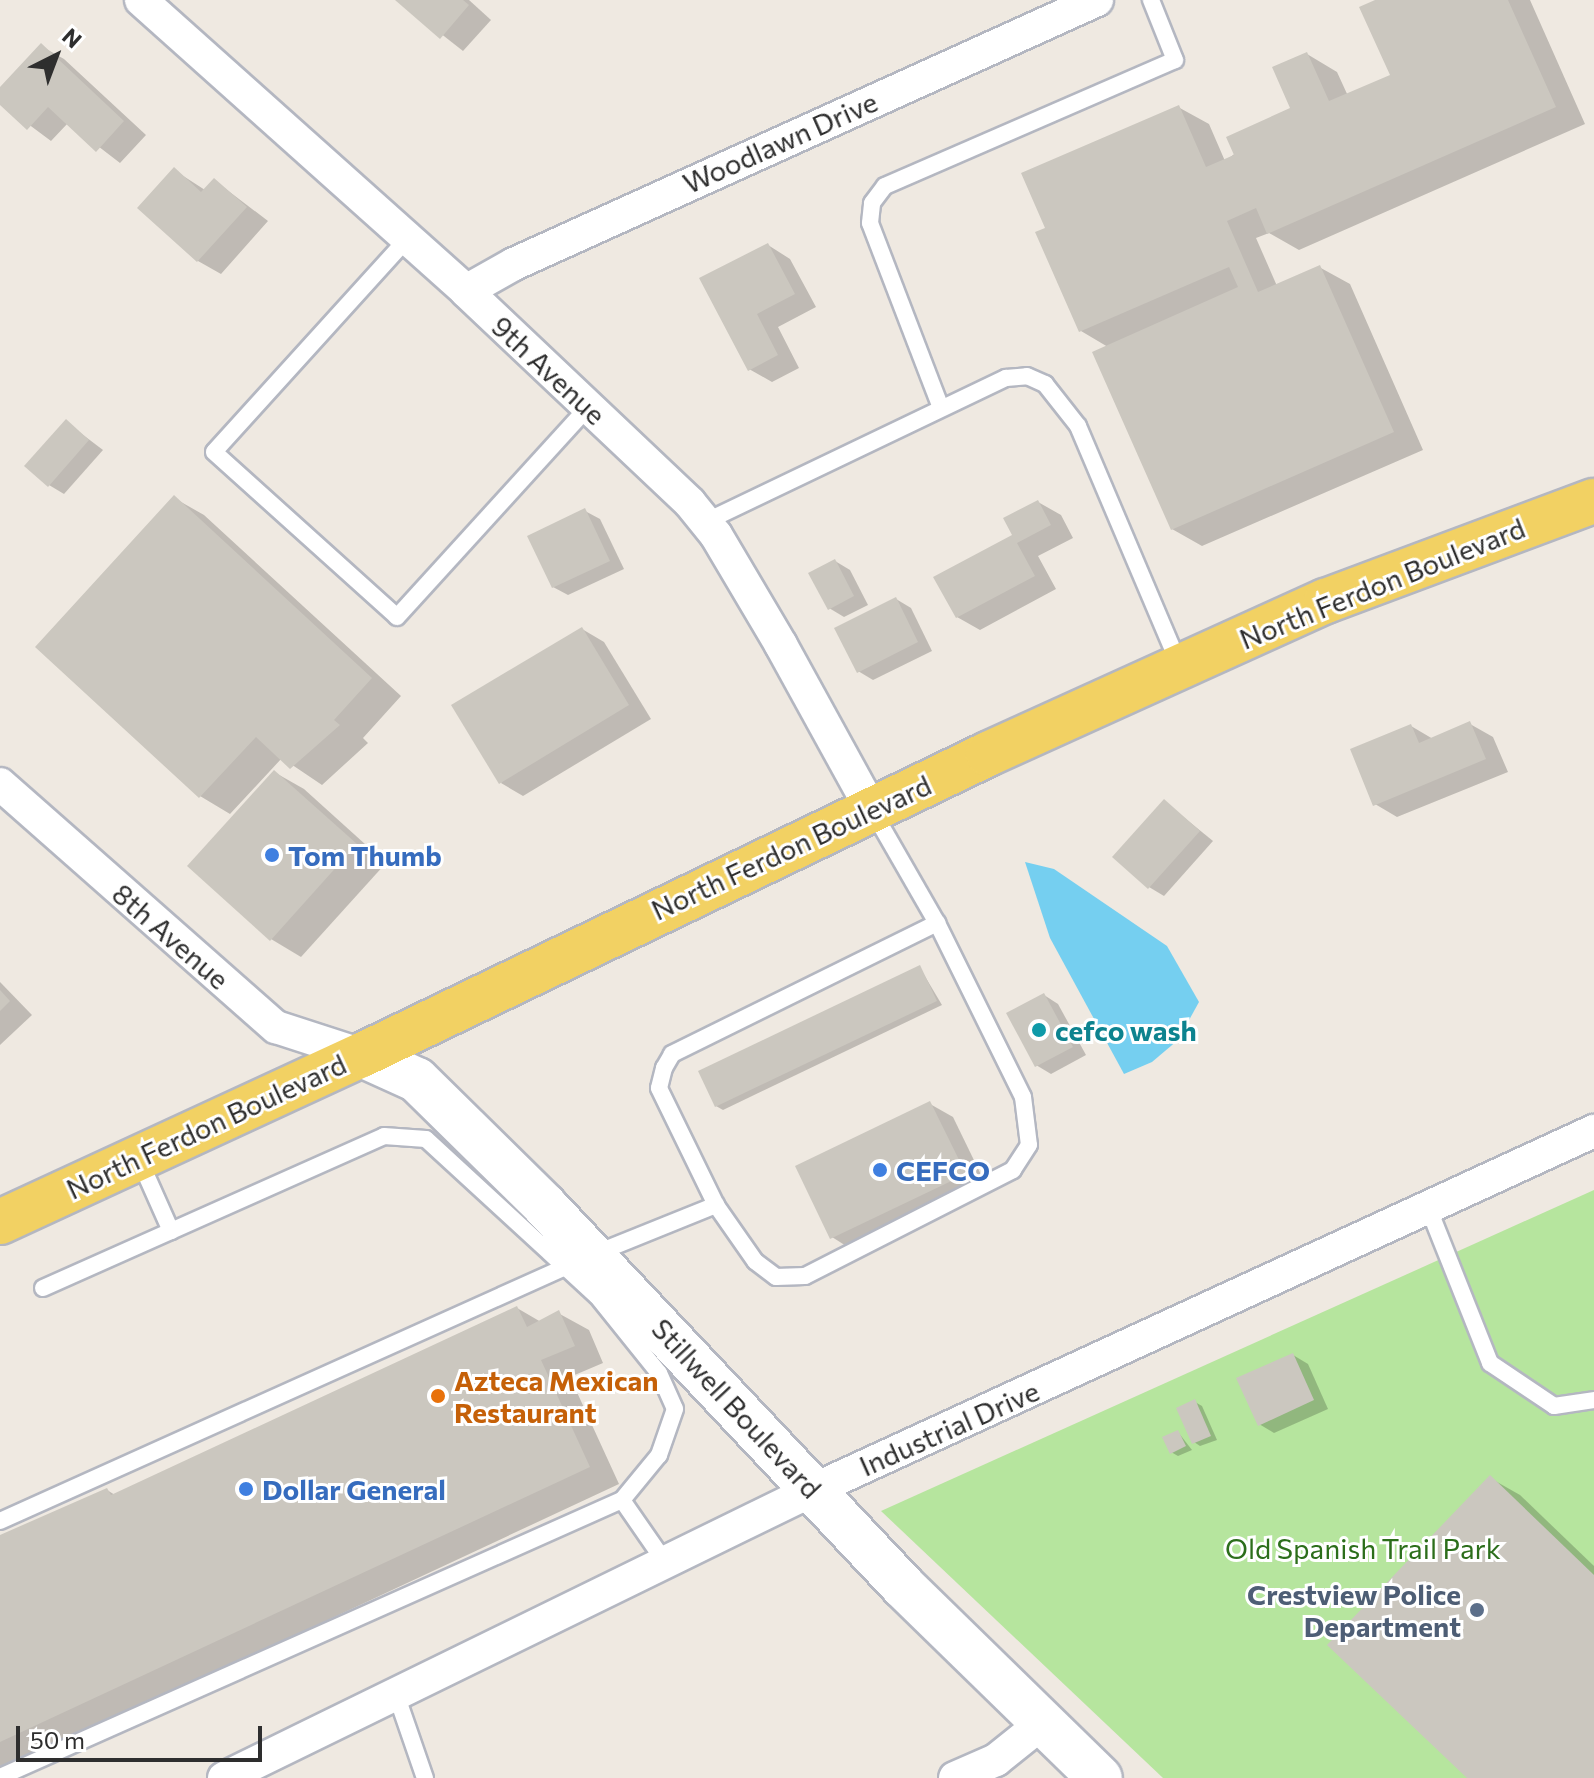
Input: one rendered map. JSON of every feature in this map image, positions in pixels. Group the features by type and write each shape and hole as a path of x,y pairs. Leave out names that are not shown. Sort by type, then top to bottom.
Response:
{"main road":[{"name":"North Ferdon Boulevard","path":"0,1222 362,1055 871,809 1180,667 1409,567 1594,501"}],"street":[{"name":"9th Avenue","path":"141,0 466,291 705,522 781,645 871,809"},
{"name":"Woodlawn Drive","path":"466,291 514,264 1097,0"},
{"name":"8th Avenue","path":"0,784 276,1027 362,1055"},
{"name":"Stillwell Boulevard","path":"362,1055 417,1080 579,1261 813,1490 1041,1724 1100,1778"},
{"name":"Industrial Drive","path":"224,1778 813,1490 1594,1131"},
{"path":"955,1778 996,1760 1041,1724"}],"lane":[{"path":"941,408 870,223 872,203 885,186 1175,60 1151,0"},
{"path":"407,239 214,452 397,617 588,407"},
{"path":"705,522 1006,378 1027,376 1045,384 1078,426 1180,667"},
{"path":"871,809 937,923 1023,1097 1029,1145 1013,1170 805,1276 776,1277 755,1261 716,1205 659,1088 672,1054 937,923"},
{"path":"0,1777 622,1500 659,1455 675,1409 659,1373 579,1261 426,1139 384,1136 43,1288"},
{"path":"138,1156 171,1231"},
{"path":"0,1521 579,1261 716,1205"},
{"path":"1428,1207 1490,1363 1554,1406 1594,1400"},
{"path":"622,1500 665,1562"},
{"path":"396,1694 425,1778"}],"green space":[{"name":"Old Spanish Trail Park","path":"1594,1190 1594,1778 1163,1778 881,1511"}],"water":[{"path":"1025,862 1054,869 1167,946 1199,1002 1178,1040 1152,1062 1124,1074 1050,938"}],"building":[{"path":"395,0 463,0 469,5 440,39"},
{"path":"1375,0 1508,0 1556,107 1267,234 1256,208 1227,221 1258,292 1320,265 1394,432 1171,530 1092,352 1238,287 1229,267 1079,332 1035,232 1045,228 1021,173 1179,105 1206,167 1234,155 1226,137 1290,108 1272,67 1307,52 1329,101 1390,75 1359,7"},
{"path":"41,43 124,121 96,152 48,107 27,130 0,105 0,87"},
{"path":"174,167 201,192 214,178 247,207 197,262 137,208"},
{"path":"768,243 795,294 757,314 778,355 748,371 699,278"},
{"path":"66,419 89,440 48,487 24,466"},
{"name":"Tom Thumb","path":"174,495 372,678 334,720 340,725 290,769 256,737 199,798 35,647"},
{"path":"1038,500 1051,525 1017,543 1035,576 956,618 933,577 1012,535 1003,518"},
{"path":"585,508 610,561 552,588 527,536"},
{"path":"835,559 854,596 828,610 808,573"},
{"path":"896,597 918,642 857,673 834,628"},
{"path":"582,627 629,705 499,784 451,705"},
{"path":"1470,721 1486,759 1373,806 1350,749 1411,724 1419,743"},
{"name":"Tom Thumb","path":"274,770 357,844 270,941 187,866"},
{"path":"1164,799 1200,831 1148,889 1112,857"},
{"path":"920,965 937,1001 715,1107 698,1071"},
{"path":"0,990 10,1001 0,1011"},
{"name":"cefco wash","path":"1044,993 1073,1047 1035,1067 1006,1013"},
{"name":"CEFCO","path":"930,1101 966,1174 830,1239 795,1166"},
{"path":"517,1306 527,1327 559,1310 575,1346 541,1360 590,1467 0,1742 0,1535 107,1488 111,1495"},
{"path":"1293,1353 1314,1400 1258,1426 1236,1378"},
{"path":"1195,1399 1211,1436 1192,1444 1176,1408"},
{"path":"1178,1430 1186,1446 1170,1454 1162,1437"},
{"name":"Crestview Police Department","path":"1490,1475 1594,1575 1594,1778 1467,1778 1327,1645"}],"place":[{"name":"Tom Thumb","path":"272,855"},
{"name":"cefco wash","path":"1039,1030"},
{"name":"CEFCO","path":"880,1170"},
{"name":"Azteca Mexican Restaurant","path":"438,1396"},
{"name":"Dollar General","path":"246,1489"},
{"name":"Crestview Police Department","path":"1477,1610"}]}
